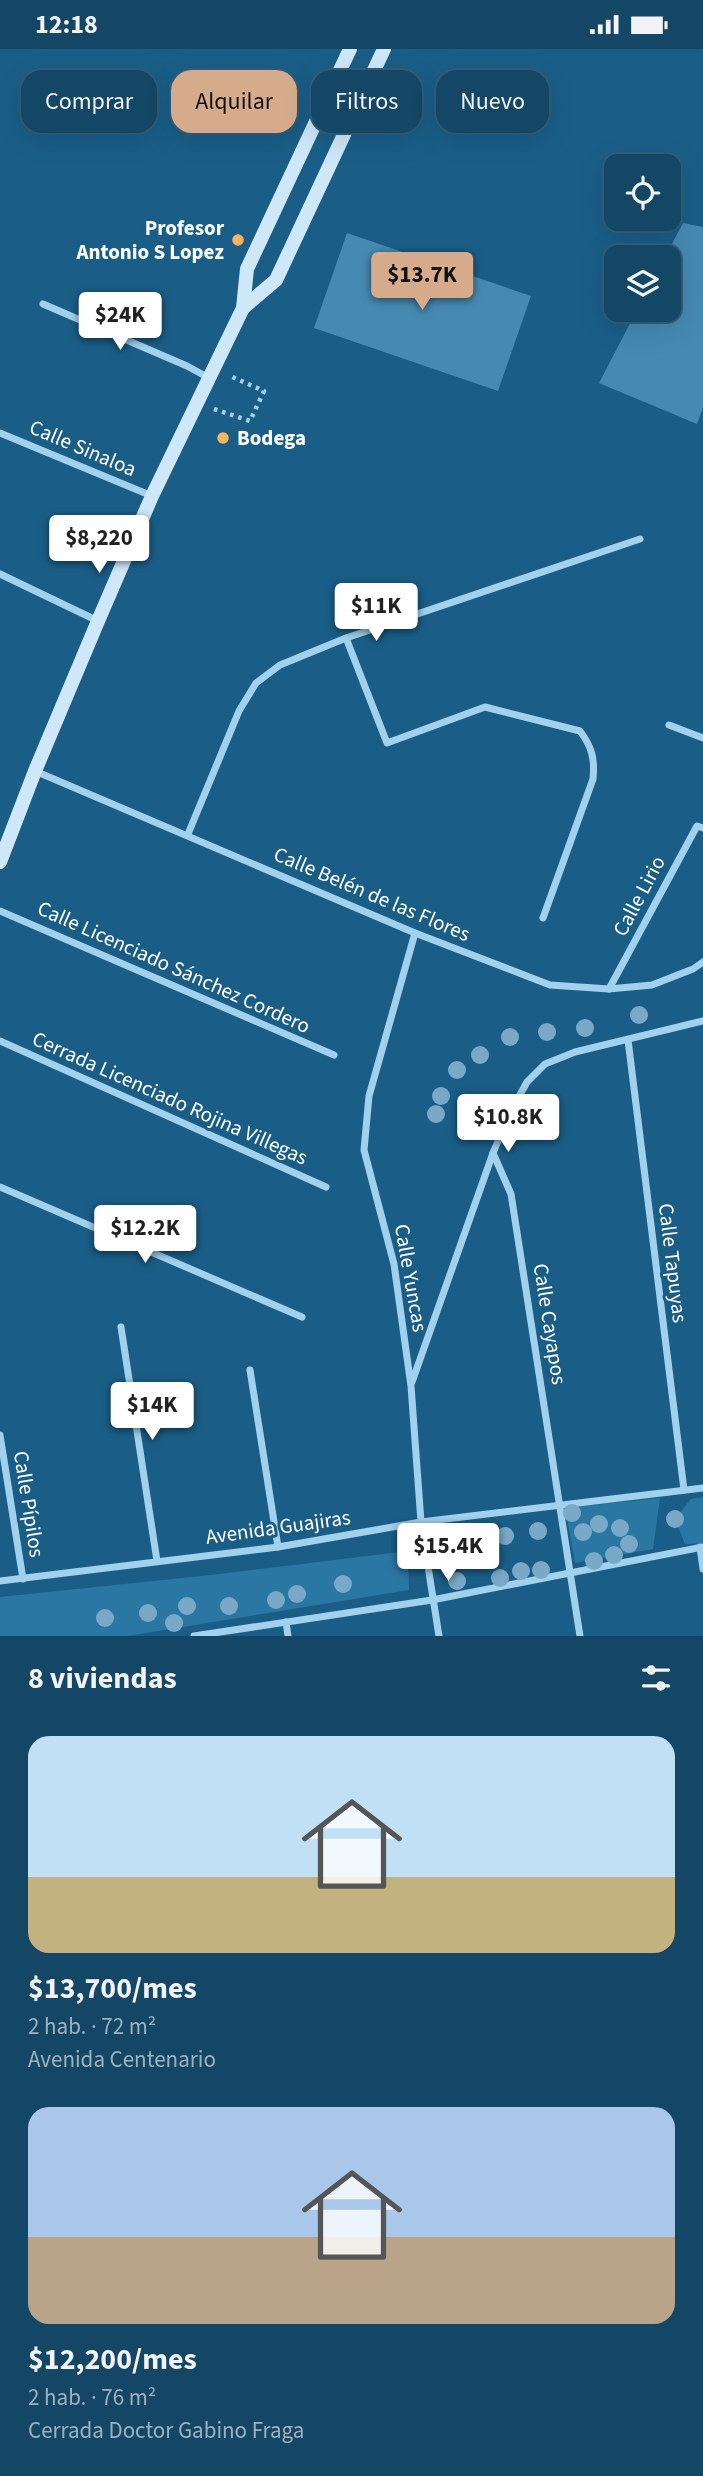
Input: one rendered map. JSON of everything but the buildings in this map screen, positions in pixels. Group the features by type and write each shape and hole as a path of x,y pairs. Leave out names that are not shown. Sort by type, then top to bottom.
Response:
{"main road":[{"path":"0,862 97,621 152,496 243,308 247,268 350,49"},
{"path":"243,308 276,281 384,49"}],"street":[{"path":"43,304 209,378"},
{"name":"Calle Sinaloa","path":"0,433 152,496"},
{"path":"188,834 239,711 256,683 280,665 346,638 640,539"},
{"path":"0,574 97,621"},
{"path":"346,638 387,743 485,707 580,731 589,743 595,762 593,779 543,918"},
{"path":"669,725 703,738"},
{"name":"Calle Belén de las Flores","path":"35,771 415,933 550,985 609,989 652,985 693,969 703,962"},
{"name":"Calle Lirio","path":"609,989 696,826 703,828"},
{"name":"Calle Licenciado Sánchez Cordero","path":"0,911 334,1055"},
{"name":"Calle Yuncas","path":"415,933 369,1096 364,1150 394,1264 411,1386 421,1522 439,1636"},
{"path":"411,1386 493,1153 527,1082 545,1064 575,1052 703,1021"},
{"name":"Calle Tapuyas","path":"628,1040 684,1490"},
{"name":"Cerrada Licenciado Rojina Villegas","path":"0,1041 326,1187"},
{"name":"Calle Cayapos","path":"493,1153 511,1194 561,1504"},
{"path":"0,1187 302,1317"},
{"path":"121,1327 157,1561"},
{"path":"250,1370 278,1547"},
{"name":"Calle Pípilos","path":"0,1435 23,1579"},
{"name":"Avenida Guajiras","path":"0,1581 278,1547 421,1522 703,1488"},
{"path":"561,1504 580,1636"},
{"path":"194,1636 432,1601 701,1547 703,1569"},
{"path":"286,1622 288,1636"}],"path":[{"path":"197,403 250,421 264,391 227,374"}],"shaded area":[{"path":"703,1497 703,1543 685,1544 675,1519 691,1499"},
{"path":"660,1498 653,1549 575,1563 565,1508"},
{"path":"408,1551 409,1590 128,1636 0,1636 0,1597"}],"place":[{"name":"Profesor Antonio S Lopez","path":"238,240"},
{"name":"Bodega","path":"223,438"}]}
